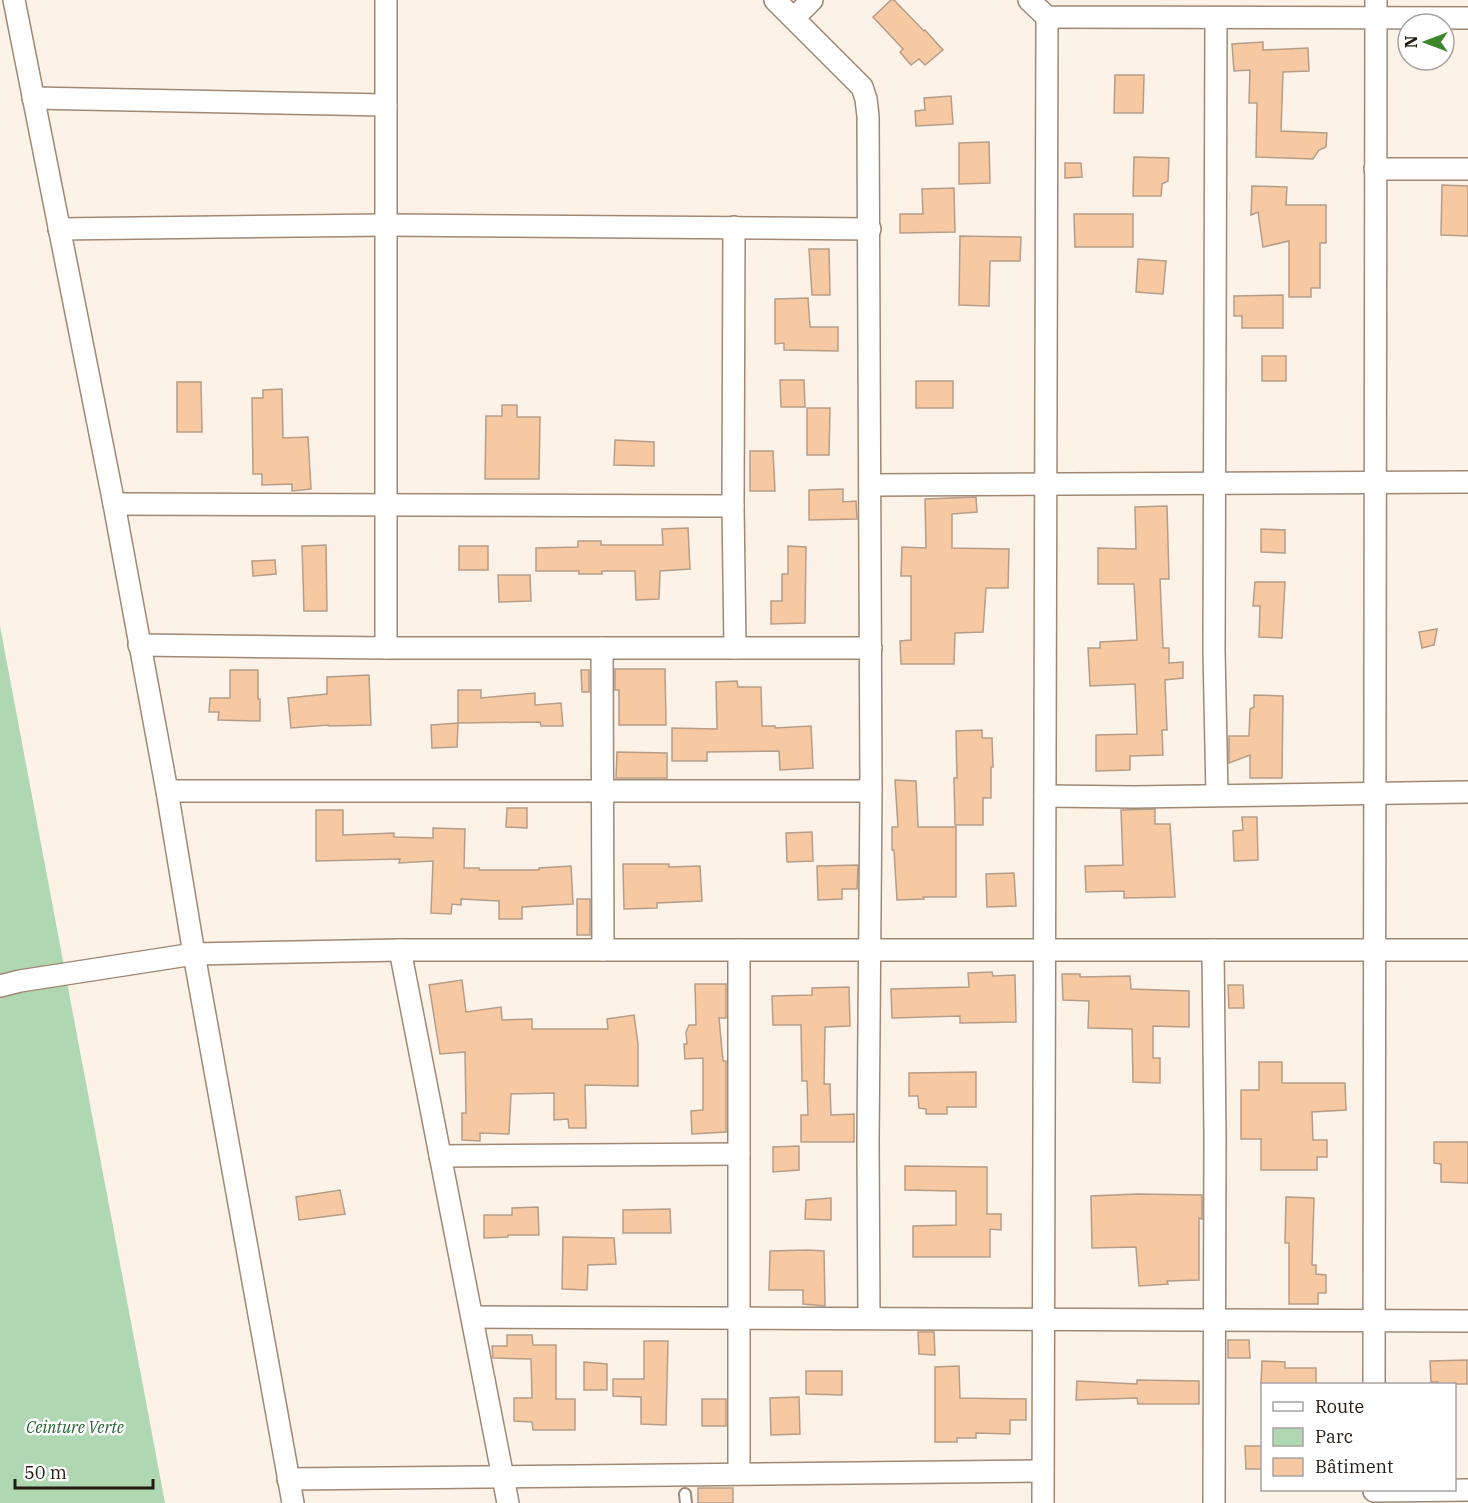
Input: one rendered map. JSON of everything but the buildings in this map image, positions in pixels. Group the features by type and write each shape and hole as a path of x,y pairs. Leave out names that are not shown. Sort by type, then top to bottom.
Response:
{"street":[{"path":"14,0 114,504 293,1503"},
{"path":"386,0 386,648"},
{"path":"776,0 862,87 868,116 871,648 869,1318"},
{"path":"794,18 812,0"},
{"path":"1029,0 1047,17 1216,18 1376,9 1468,18"},
{"path":"1374,1383 1376,9"},
{"path":"1043,1503 1047,17"},
{"path":"1216,18 1214,651 1217,795"},
{"path":"33,98 386,105"},
{"path":"1376,169 1468,169"},
{"path":"58,229 386,225 870,229"},
{"path":"734,227 735,648"},
{"path":"870,485 1468,482"},
{"path":"114,504 733,506"},
{"path":"139,645 386,648 871,648"},
{"path":"603,648 603,950"},
{"path":"167,791 871,791"},
{"path":"1045,796 1468,792"},
{"path":"400,950 508,1503"},
{"path":"0,986 194,954 400,950 1468,950"},
{"path":"739,950 739,1474"},
{"path":"1213,950 1214,1503"},
{"path":"440,1156 739,1154"},
{"path":"472,1317 1468,1321"},
{"path":"288,1479 1043,1471"},
{"path":"1374,1494 1444,1491"}],"green space":[{"name":"Ceinture Verte","path":"0,626 165,1503 0,1503"}]}
